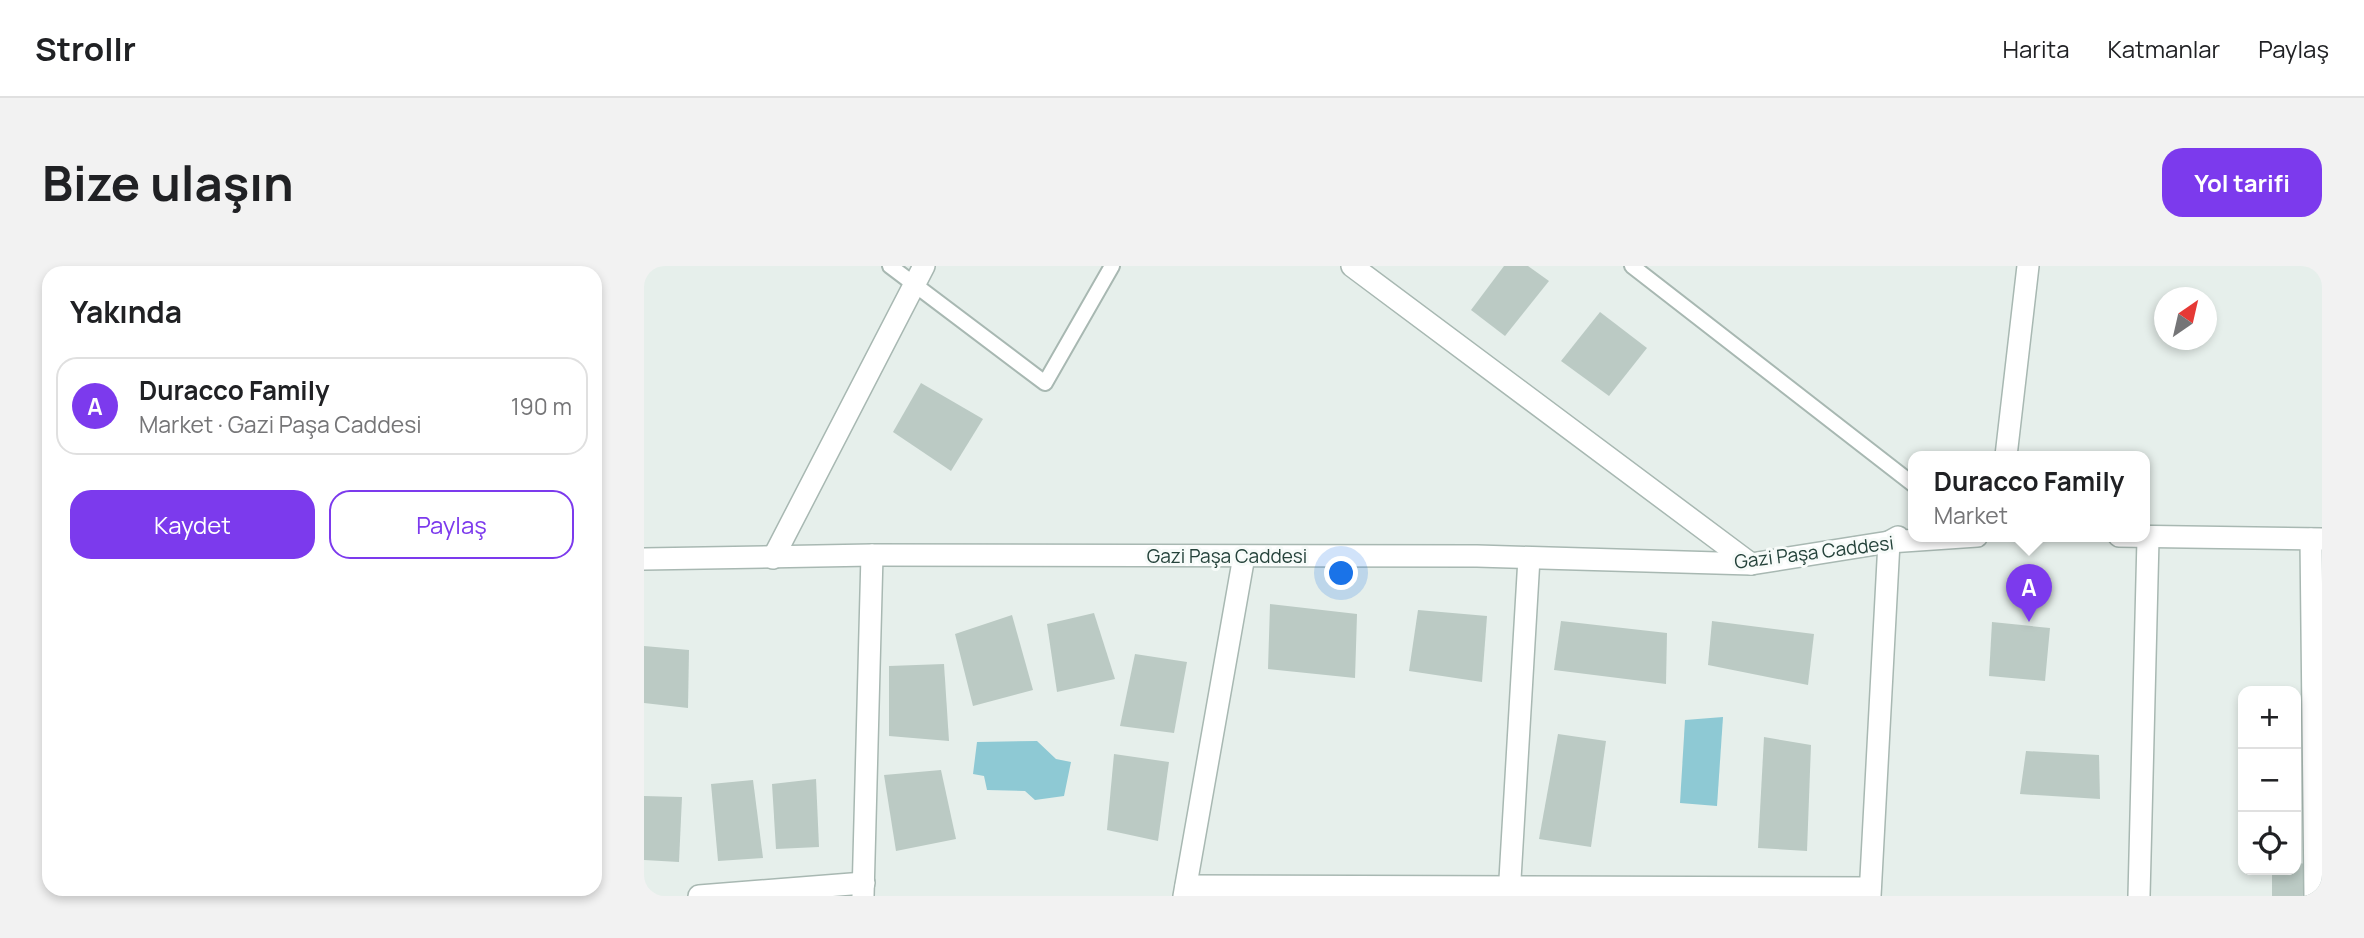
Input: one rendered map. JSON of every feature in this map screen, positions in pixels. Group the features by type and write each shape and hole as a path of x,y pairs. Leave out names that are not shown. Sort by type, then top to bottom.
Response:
{"street":[{"path":"1352,266 1751,564"},
{"path":"2007,451 2028,266"},
{"path":"773,558 919,275"},
{"path":"1244,555 1185,891 1870,892 1888,542 1908,532"},
{"path":"2150,539 2317,539 2315,896"},
{"name":"Gazi Paşa Caddesi","path":"644,559 872,555 1244,555 1751,564 1908,541"},
{"path":"2139,896 2148,542"},
{"path":"699,896 864,889 872,555"},
{"path":"1510,892 1529,558"}],"lane":[{"path":"890,266 919,275 1045,383 1112,266"},
{"path":"1632,266 1908,481"}],"water":[{"path":"1723,717 1717,806 1680,803 1685,720"},
{"path":"1037,741 1056,759 1071,762 1064,796 1035,800 1025,791 987,790 984,776 973,774 977,742"}],"building":[{"path":"1504,266 1528,266 1549,281 1505,336 1471,310"},
{"path":"1600,312 1647,348 1609,396 1561,361"},
{"path":"921,383 983,419 951,471 893,432"},
{"path":"1270,604 1357,614 1355,678 1268,669"},
{"path":"1418,610 1487,616 1482,682 1409,671"},
{"path":"1094,613 1115,679 1057,692 1047,624"},
{"path":"1012,615 1033,690 973,706 955,634"},
{"path":"1561,621 1667,633 1666,684 1554,670"},
{"path":"1712,621 1814,634 1808,685 1708,665"},
{"path":"1992,622 2050,628 2045,681 1989,676"},
{"path":"644,646 689,650 688,708 644,703"},
{"path":"1135,654 1187,662 1174,733 1120,726"},
{"path":"944,664 949,741 889,736 889,666"},
{"path":"1558,734 1606,741 1591,847 1539,839"},
{"path":"1764,737 1811,745 1807,851 1758,848"},
{"path":"2026,751 2099,755 2100,799 2020,794"},
{"path":"1114,754 1169,762 1158,841 1107,830"},
{"path":"941,770 956,839 896,851 884,775"},
{"path":"816,779 819,847 776,849 772,784"},
{"path":"753,780 763,858 718,861 711,784"},
{"path":"644,796 682,797 679,862 644,860"},
{"path":"2301,863 2309,864 2309,896 2272,896 2272,875 2301,875"}],"place":[{"name":"Duracco Family","path":"2029,622"}]}
